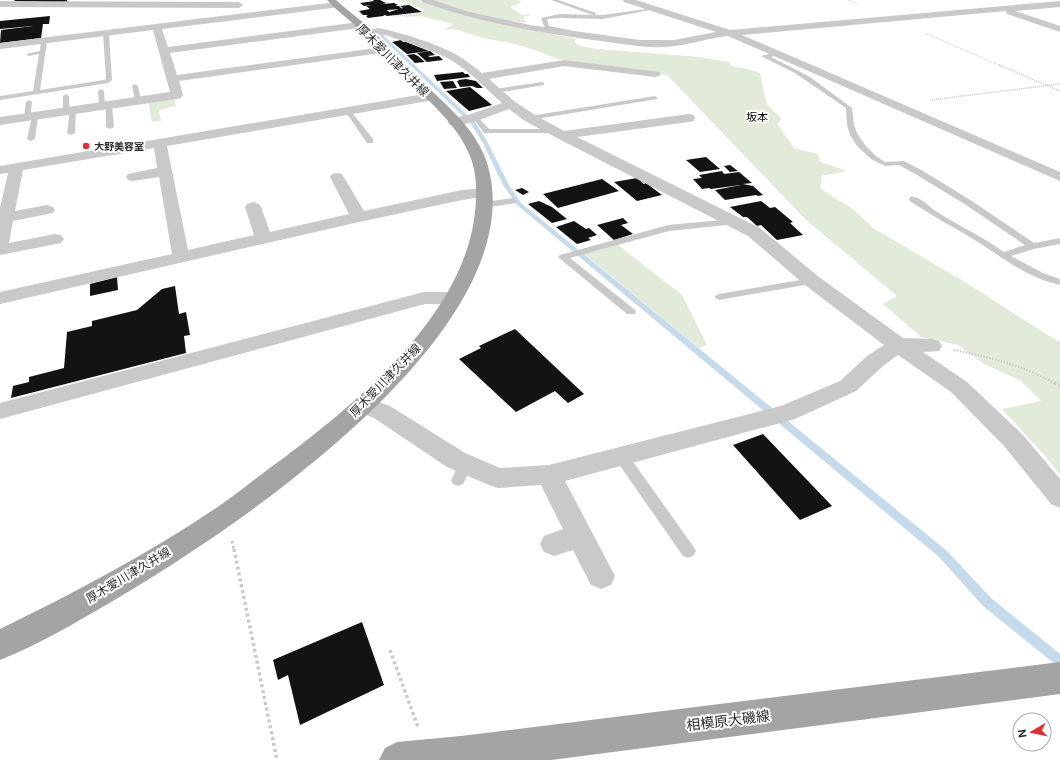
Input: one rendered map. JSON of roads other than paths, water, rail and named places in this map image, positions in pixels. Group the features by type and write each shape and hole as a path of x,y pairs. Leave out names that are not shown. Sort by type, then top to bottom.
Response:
{"main road":[{"name":"厚木愛川津久井線","path":"0,645 114,585 227,515 314,448 365,405 402,366 430,331 452,298 478,244 484,199 481,166 472,145 466,119 430,97 364,29 331,4"},
{"name":"相模原大磯線","path":"396,760 429,757 462,757 1058,684"}],"street":[{"path":"425,0 460,13 485,19 575,35 666,44 682,43 720,34 1060,4"},
{"path":"627,0 731,34 1060,178"},
{"path":"983,2 1060,29"},
{"path":"0,4 331,4"},
{"path":"0,46 157,28 331,4"},
{"path":"0,121 177,94 157,28"},
{"path":"163,51 364,29 388,33 441,51 455,58 480,77 510,104 530,118 754,232 812,282 898,345 959,387 1013,440 1060,497"},
{"path":"172,79 384,50"},
{"path":"311,60 320,71"},
{"path":"480,77 564,63 655,74"},
{"path":"55,239 0,248 5,218 8,169 430,97"},
{"path":"466,119 510,104"},
{"path":"558,133 689,118"},
{"path":"160,143 181,257"},
{"path":"133,177 165,171"},
{"path":"337,177 359,218"},
{"path":"0,299 181,257 462,195 484,199"},
{"path":"253,207 264,239"},
{"path":"5,218 47,210"},
{"path":"0,411 424,298 452,298"},
{"path":"365,405 382,412 456,460 462,472 498,478 549,475 777,415 848,386 875,361 898,345 932,346"},
{"path":"549,475 601,576"},
{"path":"554,544 580,536"}],"lane":[{"path":"553,0 603,17"},
{"path":"575,35 547,27 544,18 560,16 603,17 654,9"},
{"path":"0,98 106,82 109,80 104,45 106,33"},
{"path":"36,93 44,41"},
{"path":"29,54 42,52"},
{"path":"776,54 764,56 798,72 850,109 849,117 852,130 862,148 885,165 901,163 926,177 970,203 1032,246"},
{"path":"495,91 542,84"},
{"path":"135,86 138,100"},
{"path":"101,91 110,127"},
{"path":"66,96 71,133"},
{"path":"530,118 642,98 655,98"},
{"path":"29,102 31,116 31,139"},
{"path":"348,111 370,141"},
{"path":"466,119 487,131 558,133"},
{"path":"484,199 513,201"},
{"path":"913,199 1022,266 1060,282"},
{"path":"631,312 563,257 668,228 731,220"},
{"path":"1004,255 1030,248 1032,246 1060,241"},
{"path":"719,297 812,282"},
{"path":"609,307 619,303"},
{"path":"621,456 688,551"}],"waterway":[{"path":"381,35 473,123 480,133 506,185 519,204 943,554 987,602 1060,661"}],"place":[{"name":"大野美容室","path":"86,146"}],"district":[{"name":"坂本","path":"757,117"}]}
